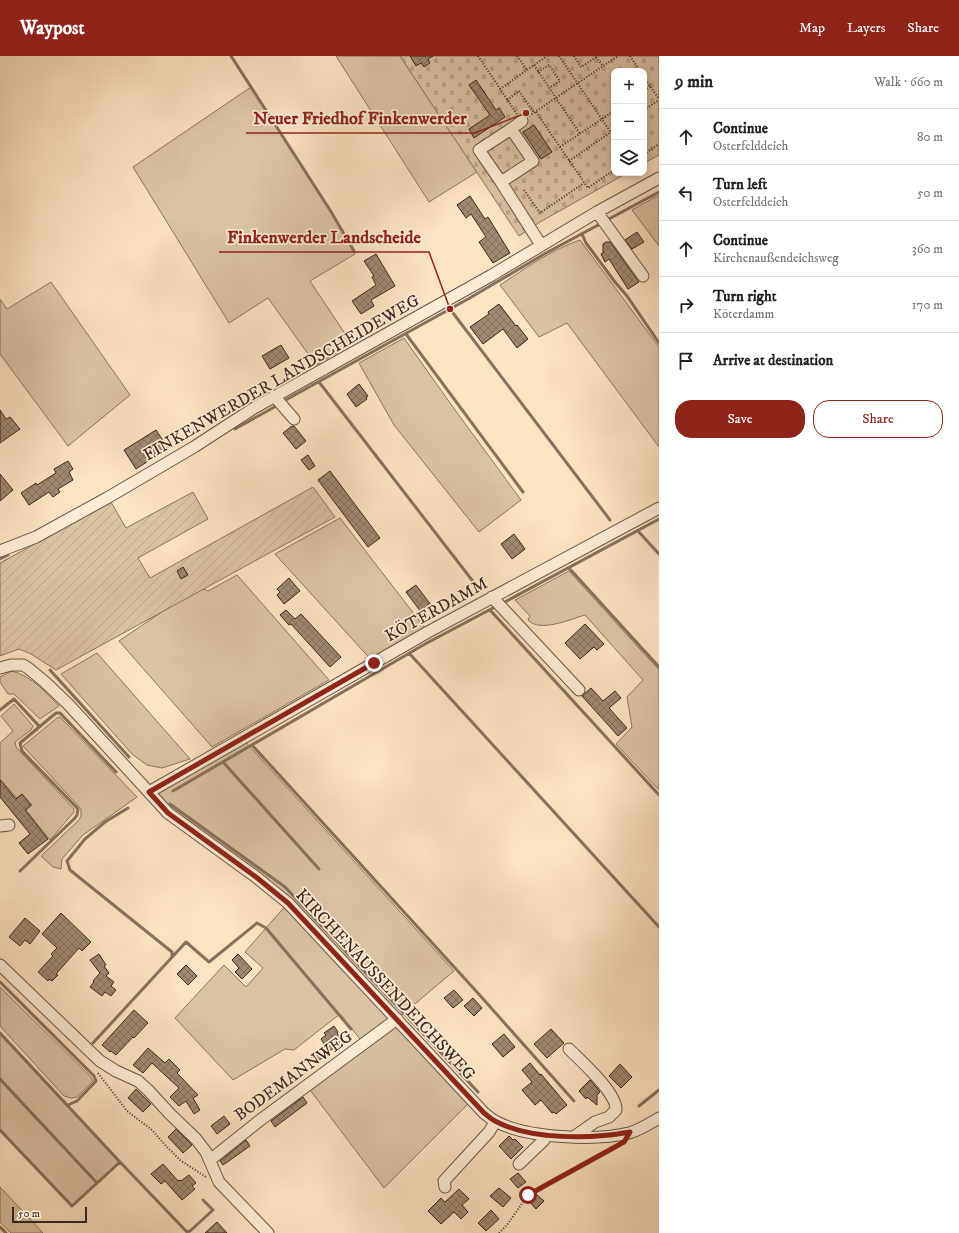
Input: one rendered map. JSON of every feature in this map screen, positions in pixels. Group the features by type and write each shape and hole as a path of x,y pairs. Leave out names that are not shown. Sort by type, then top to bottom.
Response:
{"street":[{"path":"522,121 479,150 541,246"},
{"path":"501,182 533,160 511,128"},
{"name":"FINKENWERDER LANDSCHEIDEWEG","path":"0,551 36,537 107,498 194,447 254,408 278,401 541,246 602,220 659,178"},
{"path":"602,220 644,276"},
{"path":"278,401 294,419"},
{"name":"KÖTERDAMM","path":"149,792 428,632 659,508"},
{"path":"492,597 580,690"},
{"name":"KIRCHENAUSSENDEICHSWEG","path":"0,668 11,665 23,665 45,682 69,705 168,813 256,877 288,903 484,1113 495,1122 524,1132 546,1135 594,1137 630,1132 659,1118"},
{"path":"0,965 100,1060 116,1071 138,1081 148,1090 196,1139 210,1160 216,1175 224,1187 268,1233"},
{"name":"BODEMANNWEG","path":"210,1160 259,1120 397,1019"},
{"path":"570,1049 611,1093 616,1106 616,1110 609,1117 595,1122 575,1136"},
{"path":"445,1187 444,1181 489,1132 495,1122"},
{"path":"519,1164 544,1140 546,1135"}],"path":[{"path":"478,56 522,121 618,56"},
{"path":"517,56 527,70"},
{"path":"500,89 547,56"},
{"path":"559,56 611,132 569,161"},
{"path":"574,56 581,67 596,56 602,66"},
{"path":"630,56 638,68"},
{"path":"534,65 580,134"},
{"path":"538,72 549,65 556,75 560,81 549,88"},
{"path":"647,82 659,99 647,108"},
{"path":"507,100 519,91 588,188 611,172"},
{"path":"560,147 611,113"},
{"path":"647,152 659,144"},
{"path":"524,190 540,213 584,183"},
{"path":"94,1069 127,1111 152,1130 172,1153 206,1177 216,1175"},
{"path":"499,1233 507,1225 528,1195 533,1191 557,1180 618,1146"}],"green space":[{"path":"336,56 400,56 477,172 429,202"},
{"path":"400,56 659,56 659,155 647,161 647,68 611,68 611,176 622,176 540,222 519,236"},
{"path":"251,87 330,210 355,254 310,281 352,344 316,365 268,298 229,323 133,167"},
{"path":"659,195 659,246 632,210"},
{"path":"580,240 659,347 659,447 567,323 539,337 500,285 549,254"},
{"path":"51,282 130,395 68,446 0,354 0,299 7,309"},
{"path":"404,338 521,500 479,532 394,425 359,363"},
{"path":"313,487 335,517 56,670 31,654 19,649 0,656 0,563 111,502 126,528 193,492 208,519 138,558 150,578"},
{"path":"340,518 428,632 374,663 275,554"},
{"path":"569,571 659,670 659,790 616,744 632,727 627,697 643,680 585,615 556,624 533,624 528,620 530,616 515,600"},
{"path":"237,575 329,680 212,747 119,641 166,609 201,588 208,591"},
{"path":"97,653 190,759 162,768 147,765 132,754 61,674"},
{"path":"12,671 32,681 44,690 59,706 40,719 14,694 8,694 0,682 0,677"},
{"path":"14,704 33,726 31,730 15,742 16,747 74,809 74,812 50,840 26,810 32,805 22,794 17,798 0,779 0,743 13,731 1,716"},
{"path":"60,717 137,797 83,835 62,859 61,869 53,867 41,856 79,820 81,816 81,809 23,746"},
{"path":"242,738 454,971 397,1019 472,1100 384,1188 307,1086 364,1044 340,1014 294,1050 285,1049 233,1080 175,1018 224,965 246,987 263,968 245,952 288,903 149,792"},
{"path":"0,987 91,1077 93,1081 77,1097 71,1098 64,1096 0,1026"},
{"path":"0,1034 120,1162 72,1206 0,1130"},
{"path":"0,1187 43,1233 11,1233 0,1222"}],"building":[{"path":"410,56 433,56 428,59 430,63 424,67 421,63 416,66"},
{"path":"476,80 496,110 499,108 505,117 474,138 469,129 490,115 469,85"},
{"path":"534,125 552,152 541,159 523,132"},
{"path":"470,196 485,219 488,217 510,253 493,263 479,242 486,237 471,214 466,218 457,205"},
{"path":"637,232 644,242 632,249 625,240"},
{"path":"610,242 639,282 628,289 609,259 605,262 601,254 603,253 603,244"},
{"path":"376,254 395,286 371,300 374,306 361,314 352,301 376,285 372,277 374,276 364,261"},
{"path":"499,304 528,339 517,348 503,329 483,344 470,327 489,314 488,312"},
{"path":"281,345 289,358 270,369 262,356"},
{"path":"359,384 368,396 366,397 367,399 356,407 347,394"},
{"path":"0,410 6,419 10,417 20,429 0,443"},
{"path":"294,426 306,441 296,449 283,433"},
{"path":"156,430 168,448 136,469 124,450"},
{"path":"308,455 315,466 309,470 301,460"},
{"path":"68,461 73,469 69,472 73,480 58,489 60,492 53,497 49,492 29,505 21,493 36,483 37,485 56,473 54,469"},
{"path":"330,471 380,538 368,547 318,480"},
{"path":"0,474 13,490 0,501"},
{"path":"514,534 525,549 512,559 501,544"},
{"path":"183,567 188,575 181,579 177,571"},
{"path":"289,578 300,591 284,604 277,595 280,592 277,589"},
{"path":"416,585 431,605 421,612 406,592"},
{"path":"286,610 295,619 301,614 341,657 330,667 291,624 289,625 280,615"},
{"path":"585,624 604,644 597,650 594,647 580,659 565,643"},
{"path":"591,688 603,701 615,691 621,698 609,708 627,728 618,736 582,696"},
{"path":"0,780 16,799 22,794 31,805 25,810 48,839 28,854 19,843 30,834 0,797"},
{"path":"61,913 91,942 82,951 79,948 56,974 58,975 52,981 49,979 48,981 38,972 53,956 51,954 57,948 42,934"},
{"path":"25,918 40,931 30,944 25,940 20,946 9,937"},
{"path":"99,954 109,973 106,976 114,982 111,986 116,990 111,996 105,992 102,996 90,987 100,973 90,960"},
{"path":"238,954 252,969 242,979 235,972 239,968 232,960"},
{"path":"186,965 197,976 188,985 177,974"},
{"path":"454,990 463,1000 453,1008 444,998"},
{"path":"473,998 482,1008 474,1016 464,1006"},
{"path":"134,1010 148,1023 116,1055 102,1045"},
{"path":"334,1026 340,1037 337,1039 340,1043 326,1054 327,1055 316,1062 311,1056 325,1045 321,1039 326,1035 324,1033"},
{"path":"551,1029 564,1043 547,1058 534,1044"},
{"path":"504,1034 515,1047 503,1057 492,1044"},
{"path":"148,1048 165,1063 169,1059 180,1070 177,1073 198,1095 193,1098 200,1110 194,1114 186,1101 179,1106 170,1097 179,1088 152,1063 143,1073 133,1065"},
{"path":"530,1063 567,1105 556,1114 554,1112 552,1113 541,1100 535,1105 522,1090 532,1082 522,1070"},
{"path":"620,1064 632,1077 621,1088 609,1076"},
{"path":"590,1080 600,1092 597,1095 597,1105 587,1097 586,1099 579,1091"},
{"path":"136,1089 151,1104 143,1112 128,1098"},
{"path":"303,1097 307,1103 275,1127 271,1121"},
{"path":"224,1116 230,1124 217,1134 211,1126"},
{"path":"176,1129 192,1145 183,1153 168,1137"},
{"path":"509,1136 513,1140 515,1139 523,1147 511,1159 499,1146"},
{"path":"246,1140 250,1146 223,1165 220,1161"},
{"path":"163,1164 178,1181 181,1181 189,1175 196,1183 192,1186 195,1189 182,1200 165,1181 161,1184 151,1174"},
{"path":"518,1173 526,1182 518,1188 510,1179"},
{"path":"499,1188 511,1198 503,1207 490,1196"},
{"path":"459,1189 469,1199 462,1205 468,1212 461,1219 454,1212 441,1224 428,1211 441,1198 445,1202"},
{"path":"535,1193 544,1201 536,1209 528,1200"},
{"path":"491,1210 499,1219 486,1231 478,1223"},
{"path":"217,1222 227,1233 205,1233"}],"waterway":[{"path":"231,56 330,210 354,251"},
{"path":"607,220 659,192"},
{"path":"282,402 602,223"},
{"path":"582,234 586,243 627,296 659,343"},
{"path":"450,309 610,520"},
{"path":"406,334 523,492"},
{"path":"319,382 475,584"},
{"path":"235,429 278,405"},
{"path":"503,603 659,519"},
{"path":"638,531 659,554"},
{"path":"0,559 8,555"},
{"path":"569,568 659,667"},
{"path":"173,791 425,644 493,608"},
{"path":"490,610 659,795"},
{"path":"409,653 659,927"},
{"path":"50,670 129,757"},
{"path":"0,710 14,699 39,726"},
{"path":"20,871 75,818 78,809 22,751 20,743 56,713 60,713 116,772"},
{"path":"252,745 574,1101"},
{"path":"223,762 319,869"},
{"path":"170,804 285,887 478,1092"},
{"path":"128,808 105,822 85,839 67,861 70,870 172,952 172,957"},
{"path":"93,1043 186,942 209,962 257,923 266,928 351,1029"},
{"path":"0,982 94,1076 96,1081 77,1101 68,1105"},
{"path":"0,1033 120,1162"},
{"path":"0,1079 97,1183"},
{"path":"639,1106 659,1090"},
{"path":"0,1130 72,1206 120,1162 187,1232 213,1210 203,1200"},
{"path":"0,1227 6,1233"}],"place":[{"name":"Neuer Friedhof Finkenwerder","path":"526,113"},
{"name":"Finkenwerder Landscheide","path":"450,309"}],"route":[{"path":"374,663 149,792 168,813 256,877 288,903 484,1113 495,1122 509,1128 538,1134 594,1137 612,1136 630,1132 624,1142 528,1195"}]}
